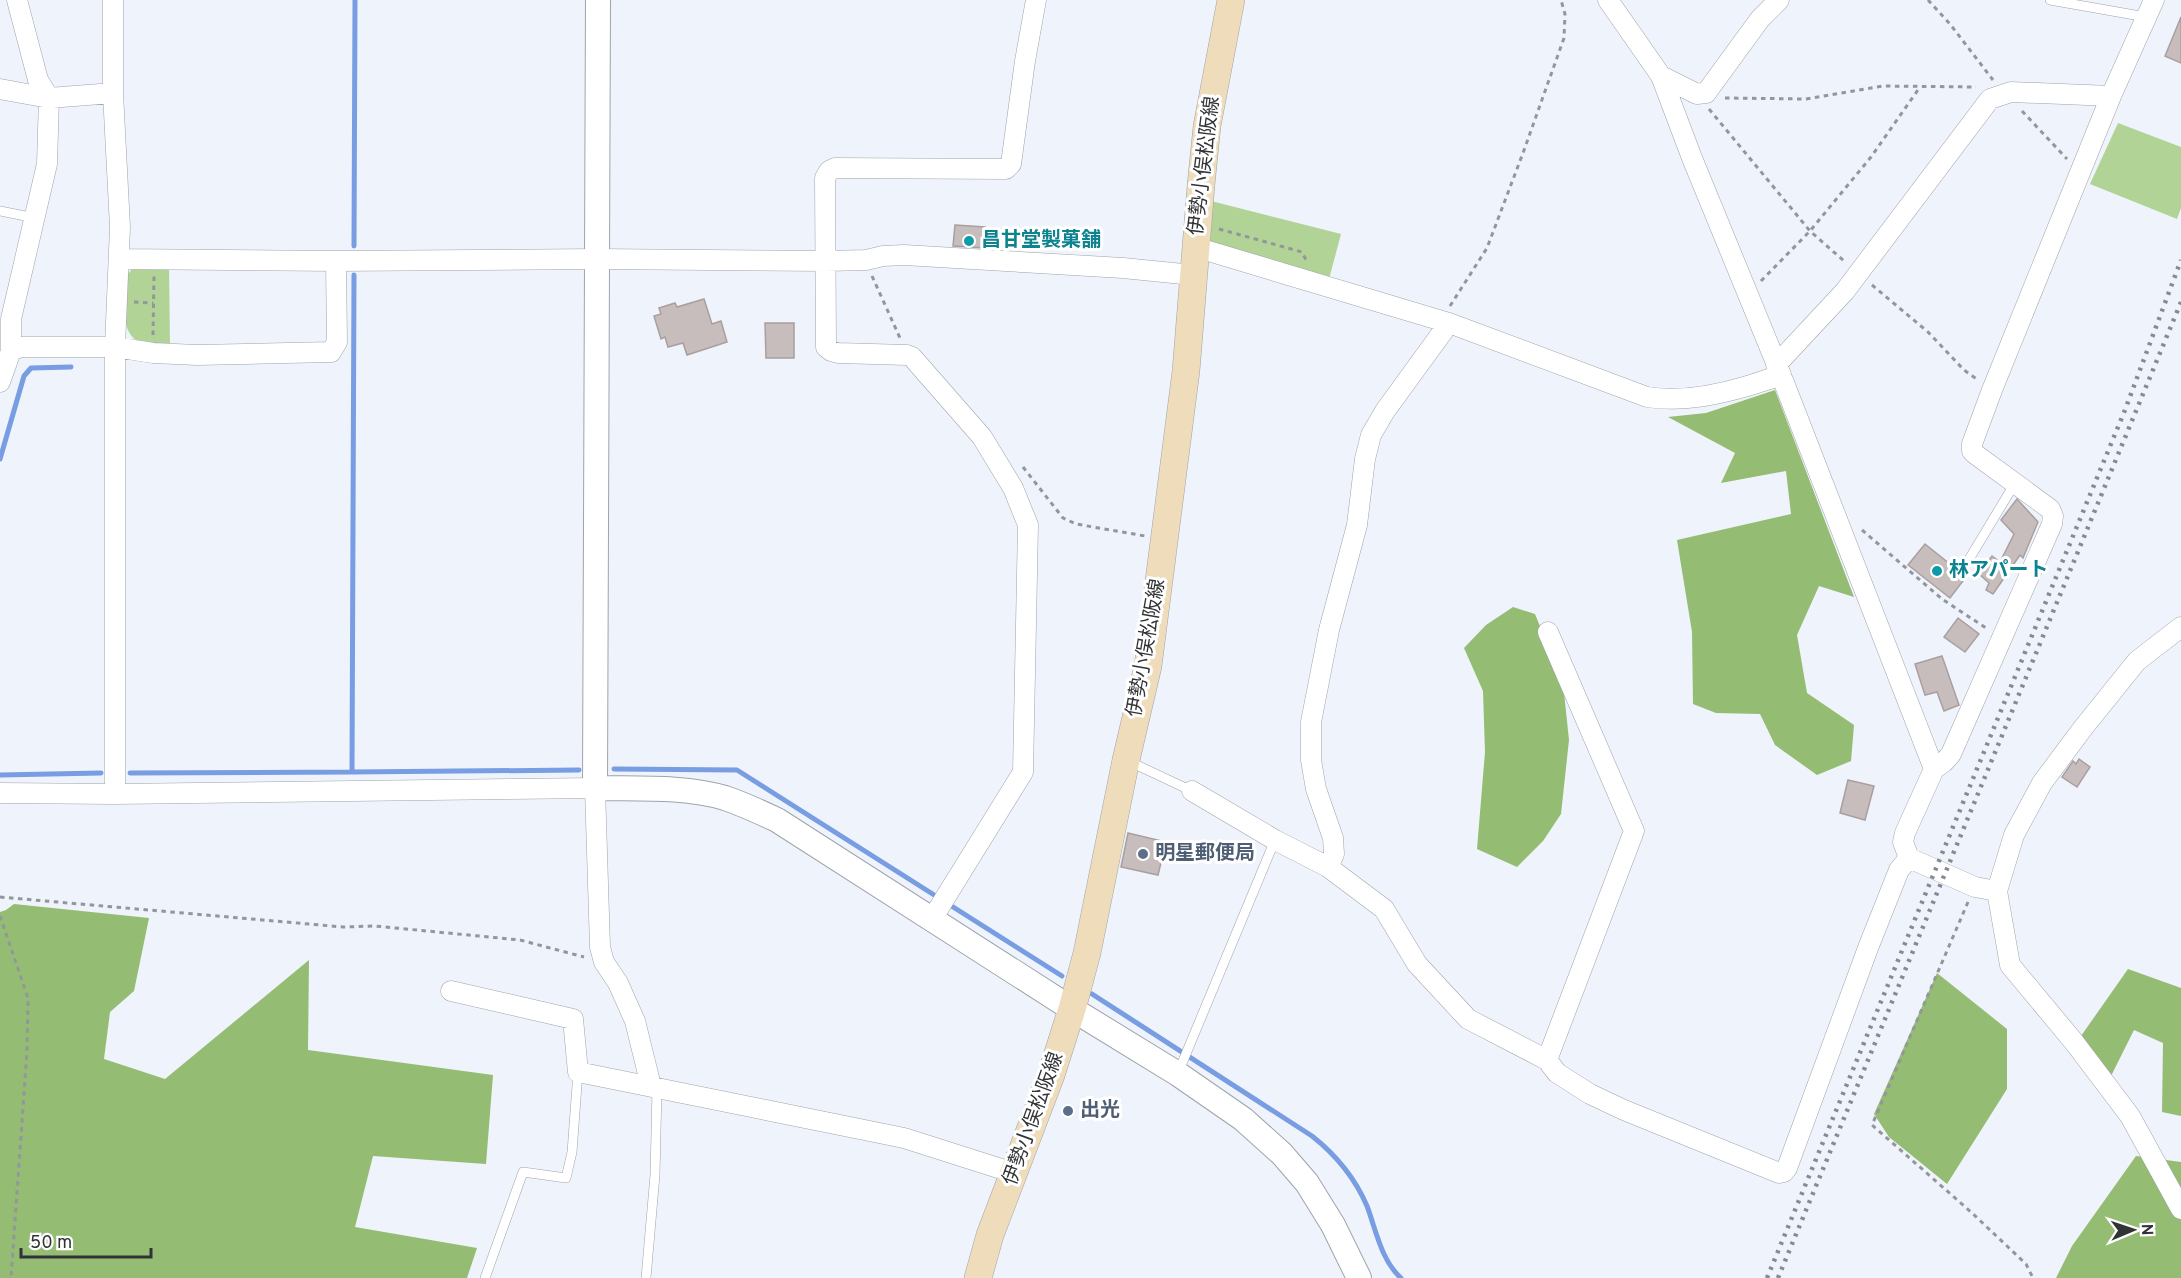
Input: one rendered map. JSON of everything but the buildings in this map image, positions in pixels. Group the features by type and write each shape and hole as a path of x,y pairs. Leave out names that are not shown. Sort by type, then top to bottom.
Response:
{"main road":[{"name":"伊勢小俣松阪線","path":"978,1278 990,1235 1051,1075 1072,1009 1087,953 1126,760 1148,666 1186,370 1207,126 1231,0"}],"street":[{"path":"0,382 11,351 11,319 47,164 49,98 38,80 17,0"},
{"path":"113,0 113,93 120,228 116,278 115,347 115,794"},
{"path":"598,0 595,788 600,947 604,962 618,984 634,1021 654,1088"},
{"path":"935,915 1023,772 1028,525 1013,488 982,437 912,357 838,353 826,347 825,178 829,171 835,168 1006,169 1011,164 1036,0"},
{"path":"1608,0 1661,75 1837,517 1934,769"},
{"path":"1661,75 1701,95 1710,90 1760,19 1779,0"},
{"path":"1997,891 1975,887 1909,858 1903,842 1934,769 1951,754 2052,524 2053,516 2050,509 1972,450 1972,444 2111,96 2150,8"},
{"path":"0,89 49,98 113,93"},
{"path":"1196,235 1306,279 1446,321 1647,397 1662,399 1712,395 1776,377 1780,373 1859,274 1990,99 2011,92 2111,96"},
{"path":"119,259 826,261 867,260 883,256 927,256 1123,268 1193,275"},
{"path":"11,351 21,347 40,346 115,347 153,353 197,355 332,351 337,342 336,261"},
{"path":"1328,867 1334,854 1333,838 1316,789 1311,760 1311,722 1329,630 1357,525 1365,459 1371,435 1385,411 1446,321"},
{"path":"2181,627 2138,661 2042,783 2014,835 1997,891 2010,965 2074,1042 2130,1116 2181,1209"},
{"path":"1547,1060 1634,831 1548,632"},
{"path":"0,792 115,794 595,788 702,793 752,808 777,820 935,915 1072,1009 1180,1067 1243,1119 1281,1154 1306,1183 1327,1216 1359,1278"},
{"path":"1192,791 1275,840 1328,867 1384,909 1418,964 1468,1019 1547,1060 1557,1073 1590,1094 1779,1173 1784,1172 1899,870 1909,858"},
{"path":"451,992 573,1019 578,1072 904,1138 1014,1173"}],"lane":[{"path":"2050,0 2150,8"},
{"path":"0,211 35,218"},
{"path":"1968,561 2015,483"},
{"path":"1126,760 1192,791"},
{"path":"1180,1067 1275,840"},
{"path":"485,1278 523,1172 566,1178 572,1152 578,1072"},
{"path":"646,1278 655,1175 654,1088"}],"path":[{"path":"1446,321 1454,298 1487,248 1523,153 1564,38 1565,14 1561,0"},
{"path":"1701,95 1712,98 1806,99 1883,86 1990,87 2003,93"},
{"path":"1748,295 1810,231 1871,157 1920,87"},
{"path":"1701,95 1705,104 1810,231 1928,332 1964,370 1992,390"},
{"path":"1196,235 1302,252 1308,263 1306,279"},
{"path":"153,353 154,259"},
{"path":"867,260 897,333 912,357"},
{"path":"1017,460 1063,518 1076,524 1164,540"},
{"path":"1837,517 1846,514 1942,599 2002,639"},
{"path":"1975,887 1872,1125 2003,1241 2026,1264 2033,1278"},
{"path":"0,897 297,924 375,926 520,940 604,962"},
{"path":"0,916 28,998 27,1051 10,1278"}],"green space":[{"path":"2118,123 2181,147 2181,208 2177,219 2090,184"},
{"path":"1211,201 1341,234 1329,279 1206,243"},
{"path":"136,265 169,265 170,346 141,342 129,331 124,314 125,277"},
{"path":"1775,390 1854,597 1819,586 1797,635 1807,693 1854,725 1851,761 1817,775 1775,745 1760,714 1716,713 1693,704 1692,632 1677,540 1791,514 1786,471 1721,483 1735,453 1668,417 1706,413"},
{"path":"1513,607 1535,614 1563,683 1569,740 1561,814 1543,841 1517,867 1477,849 1485,752 1483,691 1464,648 1486,625"},
{"path":"14,904 149,918 134,991 110,1012 104,1059 165,1079 309,960 308,1050 493,1075 486,1164 373,1156 355,1227 477,1248 467,1278 0,1278 0,912"},
{"path":"2128,969 2181,988 2181,1116 2162,1112 2163,1043 2134,1030 2111,1076 2081,1036"},
{"path":"1937,973 2007,1029 2007,1089 1947,1184 1889,1137 1874,1114"},
{"path":"2136,1156 2181,1162 2181,1278 2056,1278 2072,1246"}],"waterway":[{"path":"354,246 355,0"},
{"path":"354,275 352,772 579,770"},
{"path":"0,459 24,376 31,368 71,367"},
{"path":"614,769 737,770 1062,976"},
{"path":"130,773 352,772"},
{"path":"0,775 101,773"},
{"path":"1092,994 1321,1143 1337,1159 1357,1186 1367,1206 1384,1254 1401,1278"}],"railway":[{"path":"1767,1278 2125,410 2181,260"},
{"path":"1778,1278 2181,302"}],"place":[{"name":"昌甘堂製菓舗","path":"969,241"},
{"name":"林アパート","path":"1937,571"},
{"name":"明星郵便局","path":"1143,854"},
{"name":"出光","path":"1068,1111"}]}
